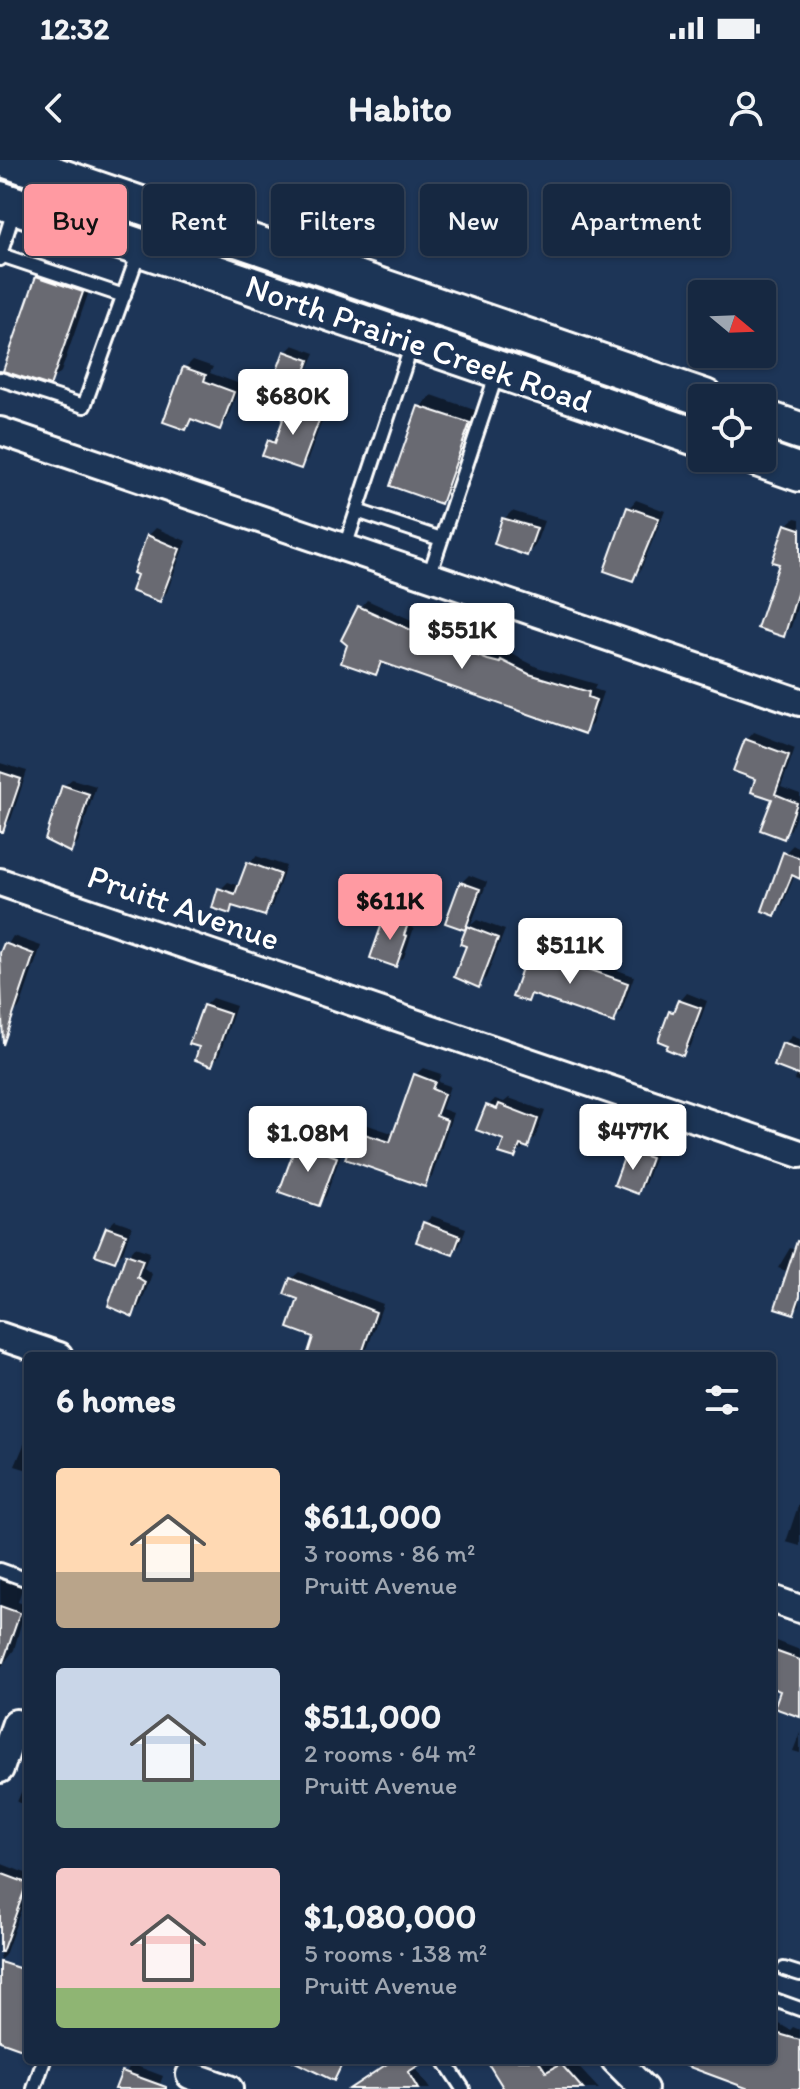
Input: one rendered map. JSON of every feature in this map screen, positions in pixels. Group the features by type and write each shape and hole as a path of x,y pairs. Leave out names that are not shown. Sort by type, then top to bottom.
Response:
{"main road":[{"name":"North Prairie Creek Road","path":"9,160 47,166 688,392"},
{"name":"North Prairie Creek Road","path":"8,203 688,434"},
{"path":"776,423 800,431"},
{"path":"776,465 800,473"}],"street":[{"path":"0,431 800,702"},
{"name":"Pruitt Avenue","path":"0,882 800,1154"},
{"path":"0,1336 47,1352"},
{"path":"776,1600 800,1609"},
{"path":"0,1769 15,1722"},
{"path":"619,2064 644,2089"},
{"path":"190,2075 229,2089"}],"lane":[{"path":"8,203 0,257 124,296"},
{"path":"0,379 84,406 140,248"},
{"path":"345,547 413,341"},
{"path":"429,576 498,370"},
{"path":"357,511 441,539"},
{"path":"0,1570 24,1579"},
{"path":"784,1969 800,1974"},
{"path":"776,2000 800,2009"},
{"path":"34,2089 43,2064"},
{"path":"447,2064 463,2089"}],"building":[{"path":"36,276 83,292 50,386 3,371"},
{"path":"284,351 309,360 294,401 269,393"},
{"path":"183,367 206,375 204,381 234,392 220,430 191,419 186,430 163,422"},
{"path":"288,404 321,415 301,469 262,456 268,440 275,443"},
{"path":"418,406 470,423 441,504 390,486"},
{"path":"627,507 659,518 633,581 604,571"},
{"path":"502,518 537,528 527,556 494,544"},
{"path":"785,524 800,529 800,584 784,637 757,628 779,564 772,562"},
{"path":"147,535 180,549 160,602 131,591 137,575 133,573"},
{"path":"358,606 431,639 432,635 448,640 447,644 488,660 500,663 501,660 529,674 589,692 588,697 596,700 585,734 381,662 376,675 341,663 347,645 341,640"},
{"path":"745,739 789,755 775,794 797,803 784,839 760,830 772,799 751,792 755,779 733,771"},
{"path":"0,772 21,779 3,832 0,832"},
{"path":"62,785 89,794 71,853 45,840"},
{"path":"783,852 800,858 800,879 792,875 775,916 762,911"},
{"path":"247,862 280,874 265,916 232,906 230,914 212,908 218,888 235,894"},
{"path":"460,882 480,889 465,930 445,923"},
{"path":"385,915 408,924 396,967 370,958"},
{"path":"467,926 498,938 479,988 454,977 466,946 460,944"},
{"path":"4,943 34,954 3,1045 0,953"},
{"path":"529,948 628,983 614,1023 531,994 528,1002 512,997"},
{"path":"678,1000 701,1008 683,1056 666,1049 668,1045 658,1041 669,1011 673,1012"},
{"path":"203,1005 230,1014 212,1066 195,1060 199,1047 189,1044"},
{"path":"782,1043 800,1049 800,1076 774,1066"},
{"path":"414,1074 435,1082 432,1089 444,1094 436,1116 447,1120 425,1187 345,1159 355,1131 390,1142"},
{"path":"499,1104 538,1119 528,1148 520,1145 515,1158 499,1153 504,1140 476,1130 486,1105 497,1109"},
{"path":"297,1142 337,1157 319,1206 279,1192"},
{"path":"627,1150 651,1158 638,1194 614,1185"},
{"path":"423,1222 460,1236 453,1255 416,1242"},
{"path":"106,1227 126,1234 115,1262 95,1255"},
{"path":"797,1241 800,1242 800,1296 794,1314 775,1308"},
{"path":"126,1254 143,1260 137,1277 145,1282 133,1317 108,1306"},
{"path":"290,1278 376,1312 362,1352 308,1352 313,1337 288,1328 298,1299 284,1294"},
{"path":"0,1606 20,1613 3,1662 0,1662"},
{"path":"776,1651 800,1660 800,1717 776,1709 780,1691 776,1690"},
{"path":"0,1873 24,1882 24,1891 0,1952"},
{"path":"0,1962 24,1970 24,2050 0,2041"},
{"path":"776,2033 800,2040 800,2089 749,2089 681,2064 776,2064"},
{"path":"299,2064 342,2064 334,2081"},
{"path":"387,2064 421,2064 408,2072 418,2089 349,2089"},
{"path":"488,2064 541,2064 546,2072 561,2064 583,2089 504,2089"},
{"path":"122,2071 166,2087 166,2089 115,2089"}]}
